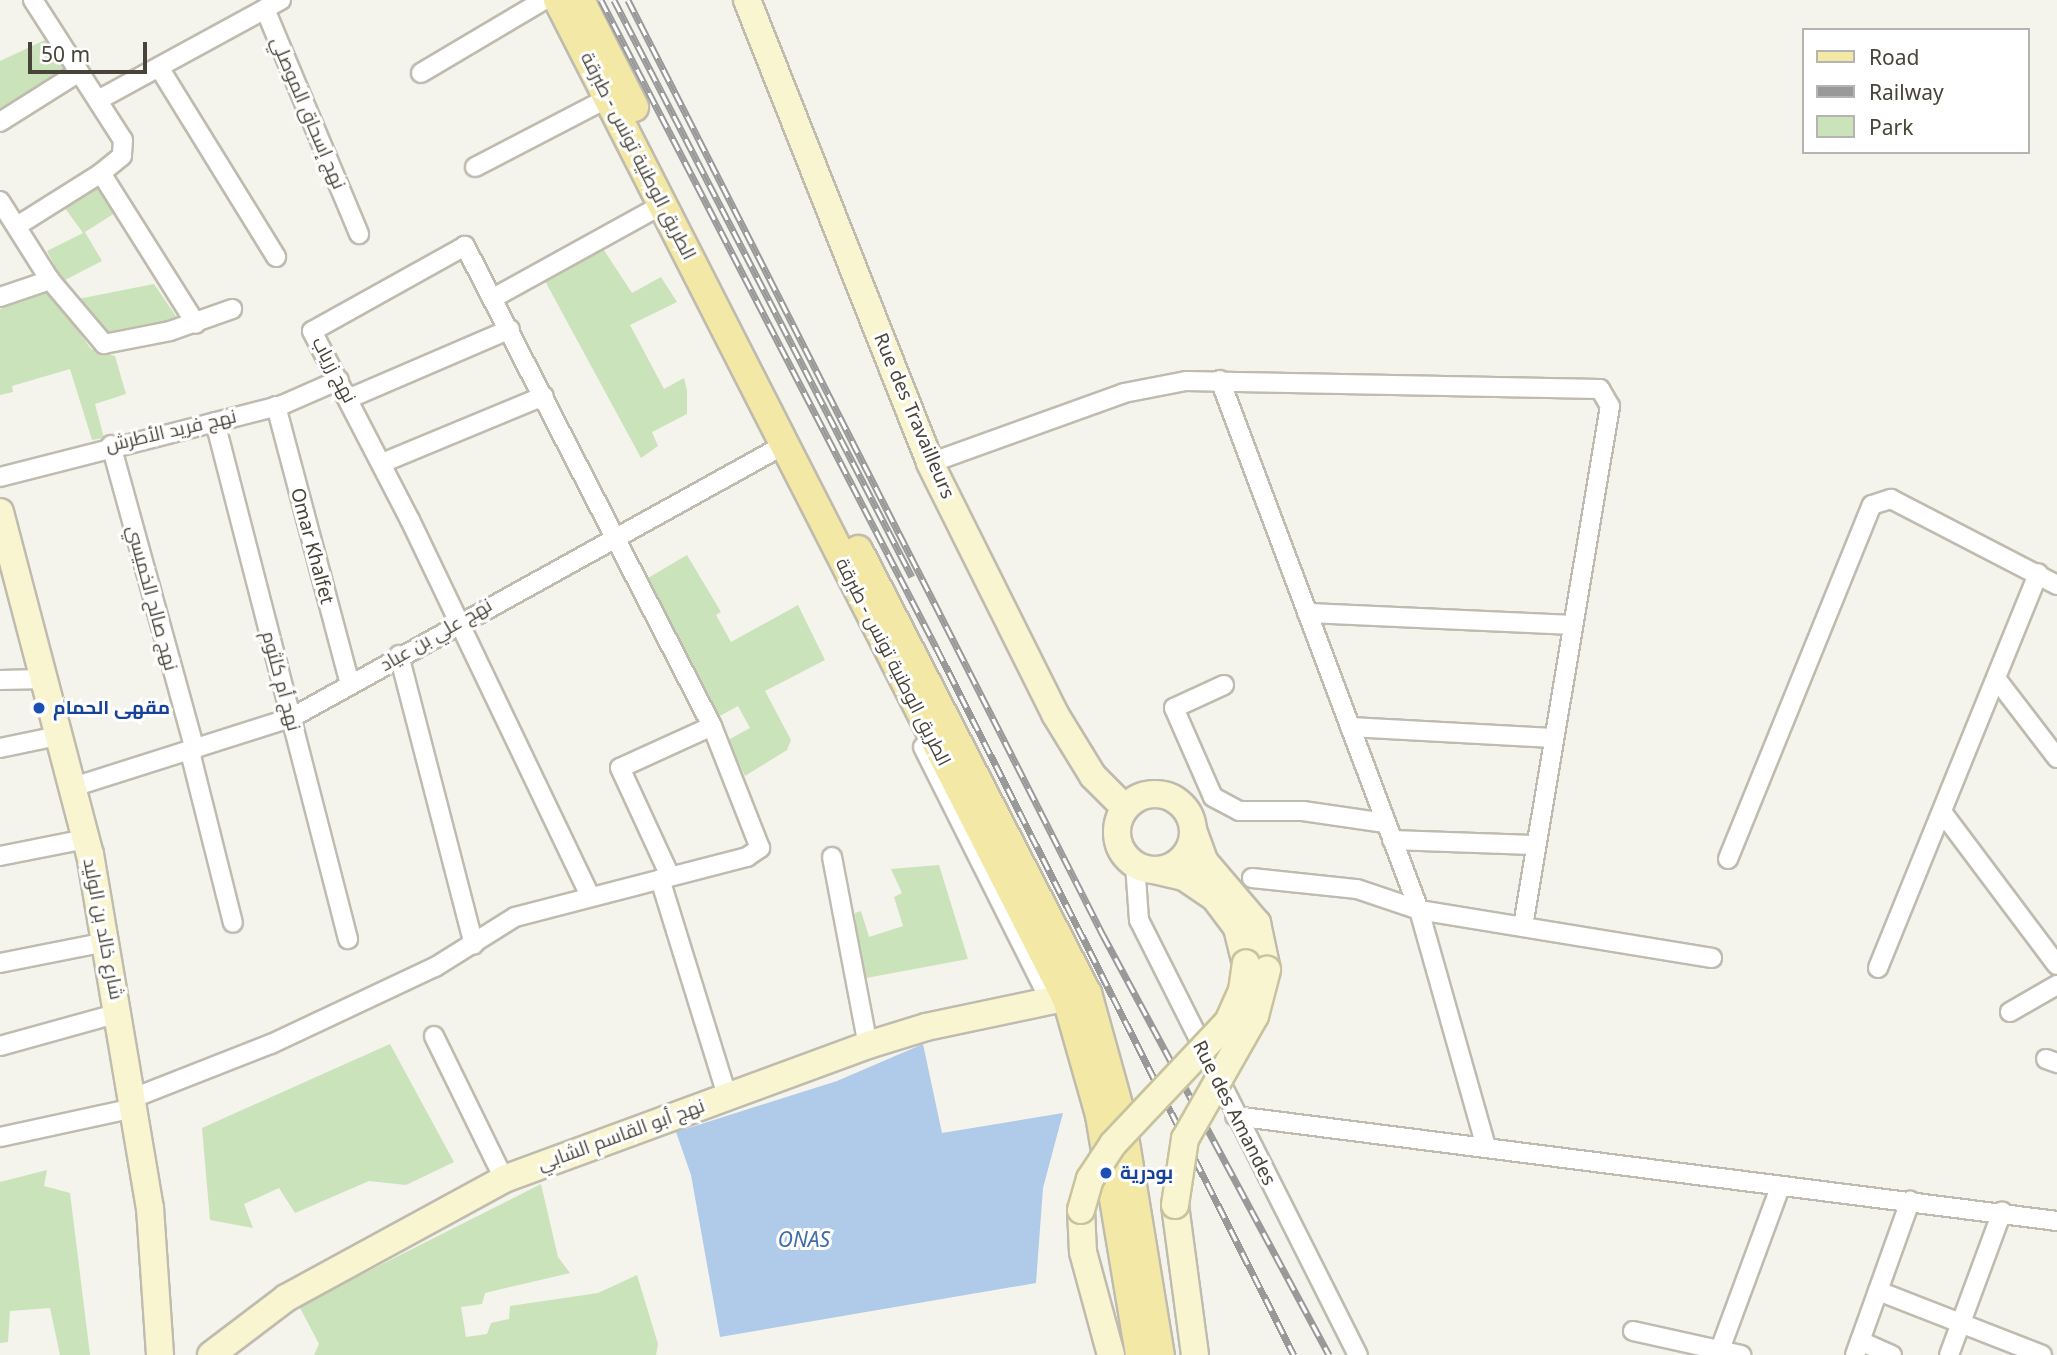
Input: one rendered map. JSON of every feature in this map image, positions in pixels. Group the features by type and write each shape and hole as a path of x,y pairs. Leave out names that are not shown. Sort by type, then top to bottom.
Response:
{"main road":[{"name":"الطريق الوطنية تونس - طبرقة","path":"558,0 779,447 1069,998 1100,1115 1140,1355"},
{"name":"الطريق الوطنية تونس - طبرقة","path":"580,0 1069,998 1120,1112 1160,1355"}],"street":[{"path":"17,226 101,173 125,148 100,99 79,72 33,0"},
{"path":"421,73 546,0 605,99 475,167"},
{"name":"Rue des Travailleurs","path":"747,0 930,463 1055,713 1093,776 1125,808"},
{"path":"100,99 160,69 273,4"},
{"name":"نهج إسحاق الموصلي","path":"273,4 359,234"},
{"path":"160,69 276,257"},
{"path":"0,122 79,72"},
{"path":"101,173 196,324"},
{"path":"0,201 50,280 104,344 196,324 232,309"},
{"path":"0,1137 133,1103 258,1050 474,944 515,917 590,895 747,857 760,848 712,726 495,297 660,206"},
{"name":"نهج زرياب","path":"495,297 472,251 460,248 313,327 382,463 455,623 590,895"},
{"path":"0,297 50,280"},
{"path":"350,398 510,329"},
{"name":"نهج فريد الأطرش","path":"0,477 111,445 276,407 339,380"},
{"path":"1220,380 1419,910 1485,1144"},
{"path":"930,463 1124,393 1220,380 1600,389 1610,406 1533,845 1523,926"},
{"path":"382,463 544,396"},
{"name":"Omar Khalfet","path":"276,407 350,684"},
{"name":"نهج أم كلثوم","path":"215,422 348,939"},
{"name":"نهج صالح الخميسي","path":"111,445 193,751 233,923"},
{"name":"نهج علي بن عياد","path":"73,787 291,718 455,623 779,447"},
{"path":"1728,859 1872,505 1891,499 2057,585"},
{"name":"شارع خالد بن الوليد","path":"0,514 86,839 106,942 150,1208 160,1355"},
{"path":"1878,968 1998,681 2038,573"},
{"path":"1307,613 1570,625"},
{"path":"399,655 474,944"},
{"path":"0,680 45,679"},
{"path":"1998,681 2057,758"},
{"path":"1224,685 1174,708 1213,797 1239,811 1303,811 1385,823"},
{"path":"712,726 620,768 665,878 727,1096"},
{"path":"1350,727 1553,738"},
{"path":"0,748 58,736"},
{"path":"1195,1355 1175,1205 1185,1139 1255,1016 1257,923 1204,861 1187,812 1166,796 1148,794 1125,808 1117,834 1122,851 1144,867 1184,877 1213,897 1237,928 1256,967"},
{"path":"1942,812 2057,965"},
{"path":"1144,867 1170,867 1185,856 1193,830"},
{"path":"0,856 86,839"},
{"path":"1392,841 1533,845"},
{"path":"832,857 868,1045"},
{"name":"Rue des Amandes","path":"1144,867 1133,902 1139,920 1235,1116 1358,1355"},
{"path":"1252,877 1357,889 1419,910 1712,958"},
{"path":"0,963 106,942"},
{"path":"1111,1355 1083,1252 1081,1210 1090,1179 1112,1144 1228,1022 1256,967"},
{"path":"2010,1012 2057,985"},
{"name":"نهج أبو القاسم الشابي","path":"211,1355 286,1298 504,1179 868,1045 926,1027 1069,998"},
{"path":"0,1046 119,1013"},
{"path":"433,1036 504,1179"},
{"path":"1235,1116 1485,1144 1779,1190 1910,1201 2057,1221"},
{"path":"1719,1354 1779,1190"},
{"path":"1892,1355 1858,1348 1910,1201"},
{"path":"1949,1355 2002,1212"},
{"path":"1878,1291 2042,1355"},
{"path":"1633,1331 1719,1354 1741,1355"}],"green space":[{"path":"45,40 68,76 0,117 0,61"},
{"path":"94,185 104,188 118,211 85,232 102,261 63,281 47,251 83,233 62,204"},
{"path":"600,244 632,293 661,277 677,302 630,325 664,389 684,378 687,391 687,414 652,432 658,446 641,458 545,281"},
{"path":"154,284 180,322 103,338 78,299"},
{"path":"43,292 54,297 91,349 115,356 126,394 95,404 104,438 92,440 70,369 12,386 13,392 0,395 0,309"},
{"path":"687,555 721,612 716,615 731,642 798,605 825,660 765,691 791,740 787,750 745,776 728,740 750,728 738,706 716,718 648,578"},
{"path":"939,865 968,959 861,979 855,913 861,911 869,937 903,926 894,897 902,893 891,869"},
{"path":"390,1044 454,1162 406,1185 369,1181 295,1213 279,1188 244,1204 253,1228 210,1220 202,1128"},
{"path":"47,1170 44,1186 70,1193 90,1355 60,1355 50,1308 10,1311 8,1342 0,1343 0,1182"},
{"path":"541,1184 558,1257 570,1273 485,1293 482,1304 461,1307 466,1337 487,1334 491,1323 509,1319 510,1306 598,1293 637,1275 658,1344 656,1355 314,1355 319,1344 299,1306"}],"water":[{"name":"ONAS","path":"923,1044 942,1133 1063,1113 1043,1188 1036,1283 720,1337 691,1175 676,1132 837,1081"}],"railway":[{"path":"601,0 937,649 1294,1355"},
{"path":"614,0 912,577"},
{"path":"628,0 1103,935 1329,1355"}],"place":[{"name":"مقهى الحمام","path":"39,708"},
{"name":"بودرية","path":"1106,1173"}]}
